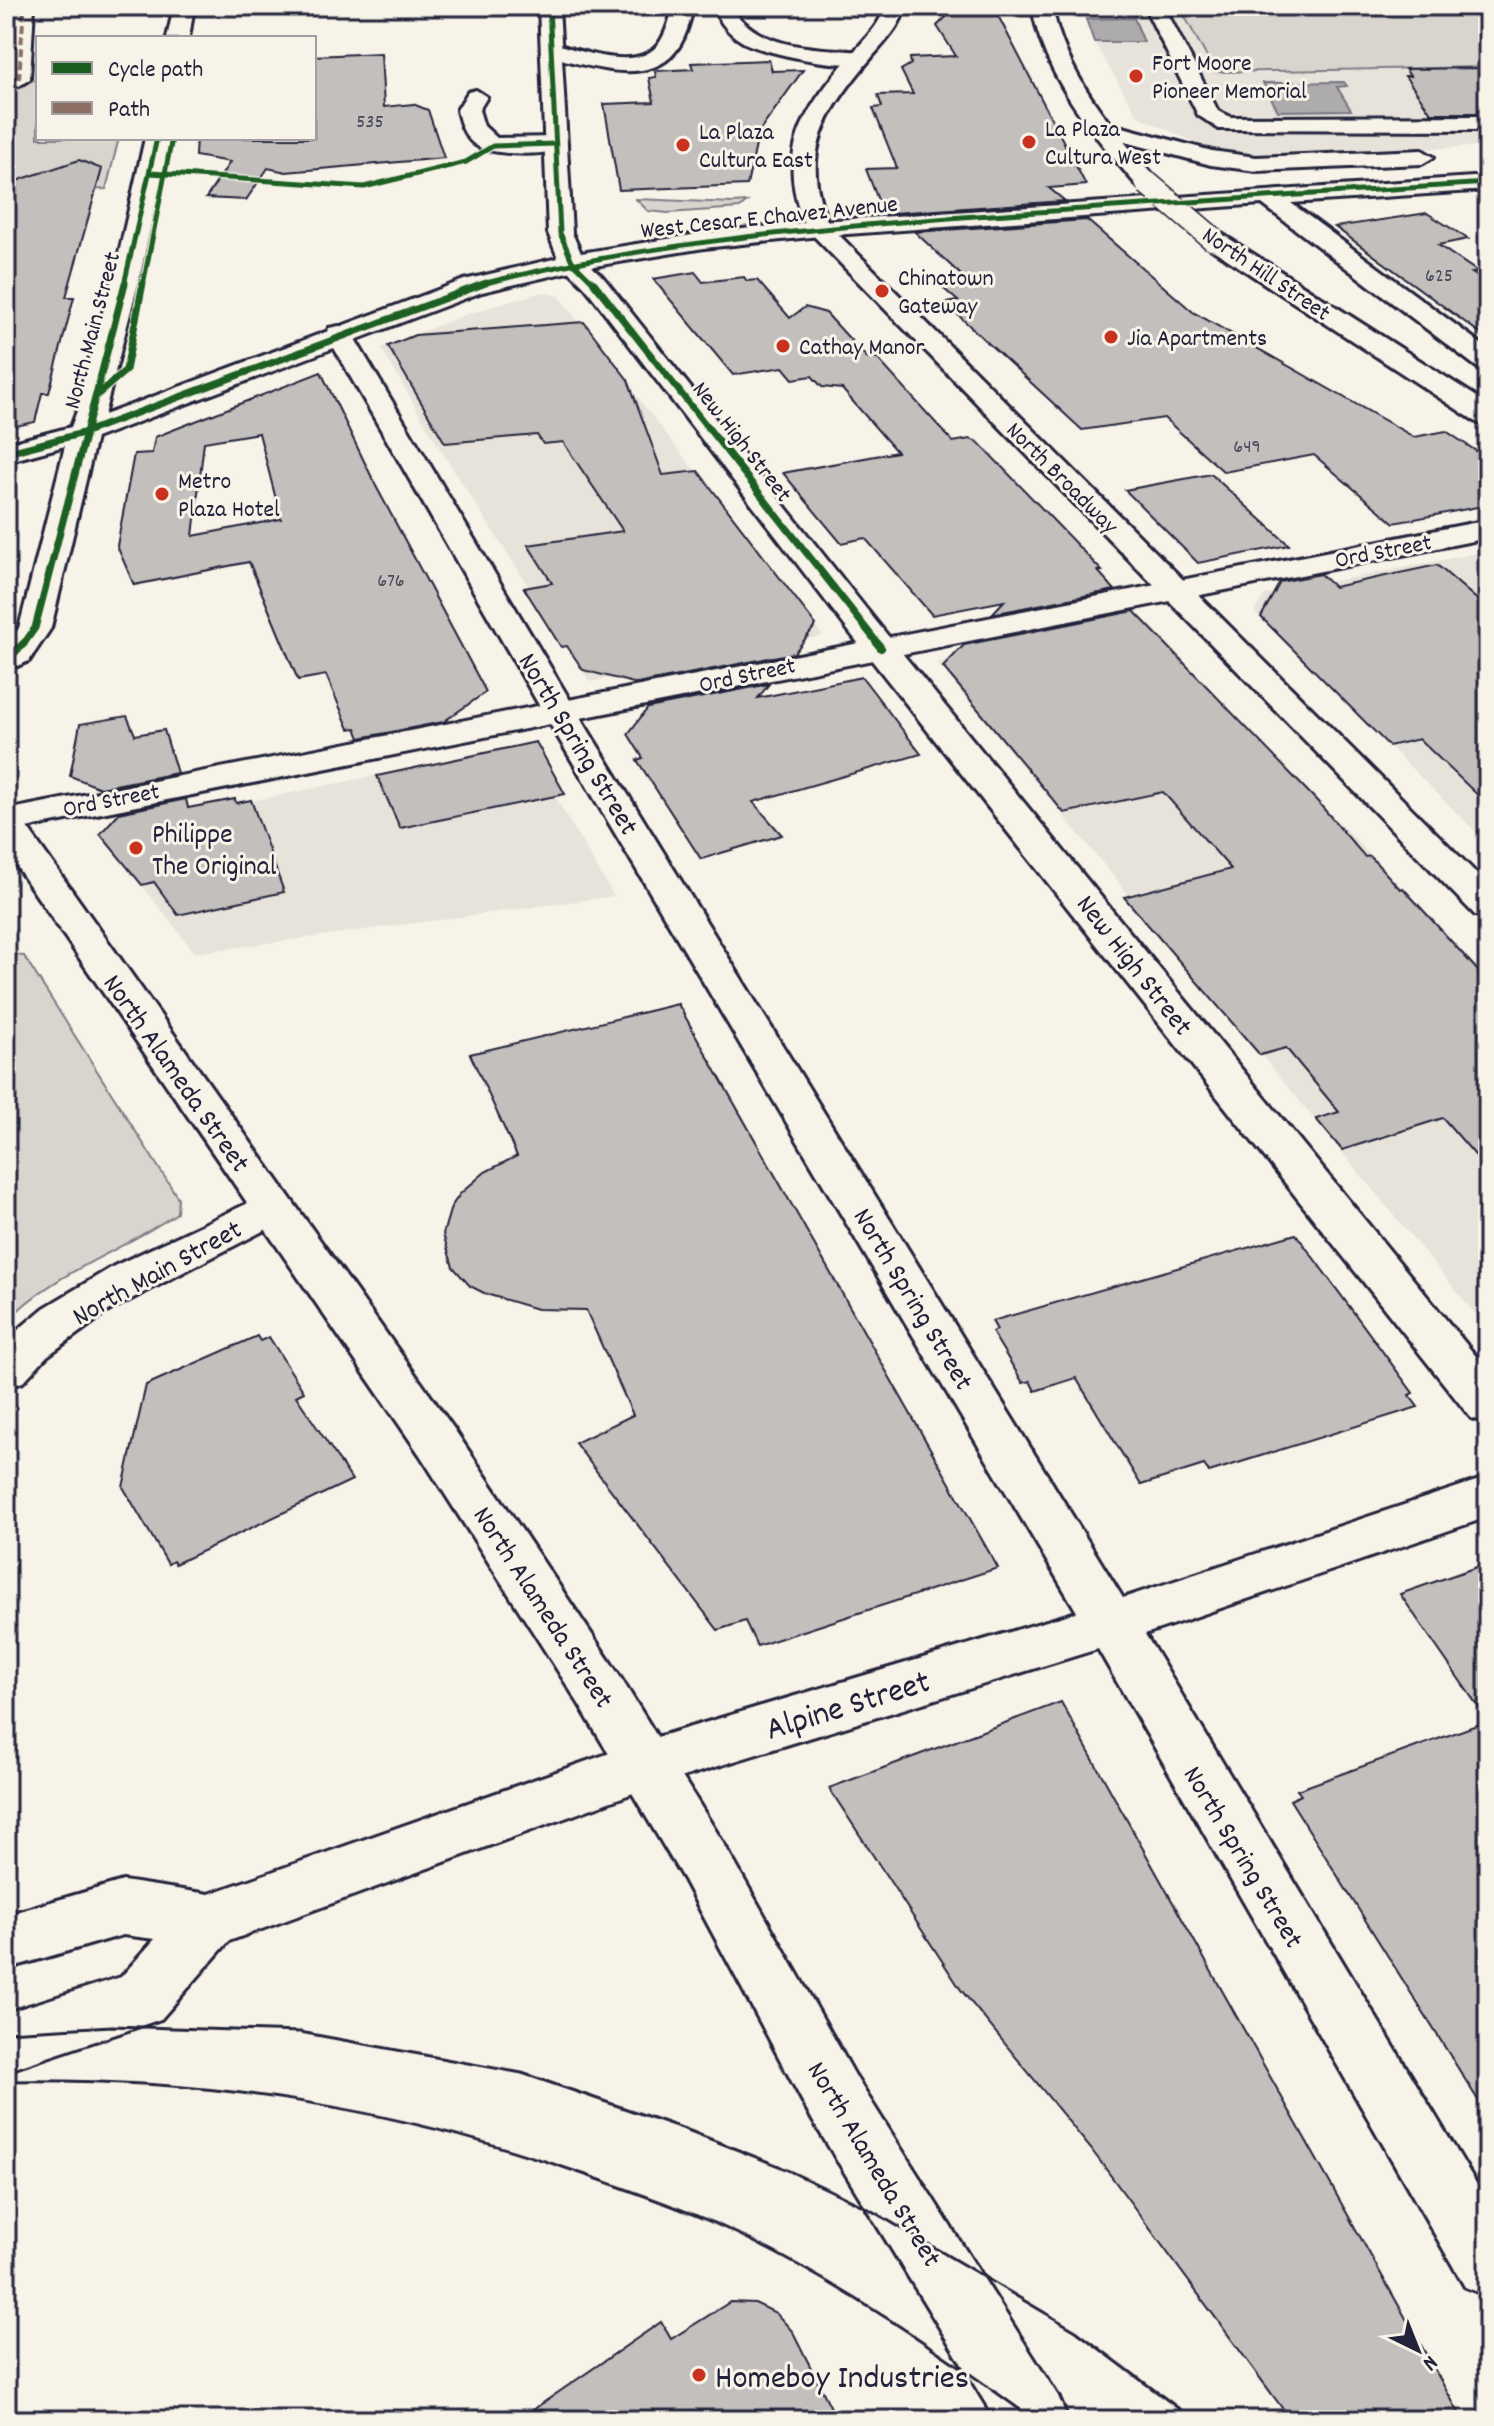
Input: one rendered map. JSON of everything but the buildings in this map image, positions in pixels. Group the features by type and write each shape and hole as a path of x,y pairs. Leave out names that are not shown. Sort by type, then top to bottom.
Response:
{"main road":[{"path":"19,79 24,6"},
{"path":"178,36 184,6"},
{"path":"549,6 555,144 563,228 560,233 572,261"},
{"path":"552,49 598,62 652,57 668,47 684,6"},
{"path":"730,6 727,16 733,27 752,39 780,48 860,58"},
{"name":"North Broadway","path":"896,6 889,23 823,105 804,145 799,166 801,184 806,204 818,228 1488,907"},
{"name":"North Hill Street","path":"1042,6 1051,43 1104,129 1147,183 1213,239 1488,417"},
{"path":"1154,6 1209,115 1227,124 1488,123"},
{"path":"476,97 468,110 471,131 482,142 493,146 555,144"},
{"path":"1104,129 1211,158 1256,164 1443,156"},
{"name":"North Main Street","path":"6,661 17,654 35,628 83,433 97,395 97,380 128,271 157,140"},
{"name":"West Cesar E Chavez Avenue","path":"6,453 83,433 473,286 572,261 677,242 818,228 1488,183"},
{"path":"1269,198 1488,362"},
{"name":"New High Street","path":"572,261 594,282 881,648 1488,1405"},
{"name":"North Spring Street","path":"339,334 560,712 1109,1624 1488,2264"},
{"name":"Ord Street","path":"6,822 1488,529"},
{"name":"North Alameda Street","path":"6,822 437,1442 647,1764 835,2100 1034,2420"},
{"name":"North Main Street","path":"6,1369 69,1317 125,1281 272,1207"},
{"name":"Alpine Street","path":"6,1942 123,1908 209,1921 647,1764 1109,1624 1488,1497"},
{"name":"Alpine Street","path":"6,2042 140,1999 209,1921"}],"shaded area":[{"path":"1085,6 1488,6 1488,146 1267,155 1211,150 1138,116 1094,42"},
{"path":"1488,10 1488,67 1215,72 1184,15"},
{"path":"1134,18 1144,42 1094,42 1086,19"},
{"path":"36,80 36,140 118,140 106,189 6,192 6,82"},
{"path":"1344,82 1347,86 1337,87 1351,110 1278,111 1263,83"},
{"path":"636,199 747,202 740,208 668,213 648,211"},
{"path":"542,292 559,296 823,636 590,682 442,452 381,348 467,314"},
{"path":"1488,551 1488,844 1254,612 1264,595"},
{"path":"1147,622 1488,978 1488,1329 937,663"},
{"path":"524,745 614,896 195,953 100,832"},
{"path":"6,954 24,956 178,1198 177,1213 44,1289 6,1322"}],"tram line":[{"path":"6,2032 112,2026 300,2032 522,2073 685,2129 779,2166 867,2208 1076,2331 1194,2420"},
{"path":"6,2081 82,2081 229,2091 372,2115 514,2151 682,2210 777,2254 890,2320 1034,2420"}],"marked path":[{"path":"19,79 24,6"}],"cycle path":[{"path":"549,6 560,233 572,261 594,282 881,648"},
{"path":"6,661 17,654 35,628 83,433 97,395 97,380 128,271 157,140"},
{"path":"97,395 126,370 172,140"},
{"path":"150,173 364,187 466,162 493,146 555,144"},
{"path":"6,453 83,433 473,286 589,259 704,241 820,228 1488,183"}],"place":[{"name":"Fort Moore Pioneer Memorial","path":"1136,76"},
{"name":"La Plaza Cultura West","path":"1029,142"},
{"name":"La Plaza Cultura East","path":"683,145"},
{"name":"Chinatown Gateway","path":"882,291"},
{"name":"Jia Apartments","path":"1111,337"},
{"name":"Cathay Manor","path":"783,346"},
{"name":"Metro Plaza Hotel","path":"162,494"},
{"name":"Philippe The Original","path":"136,848"},
{"name":"Homeboy Industries","path":"699,2375"}]}
